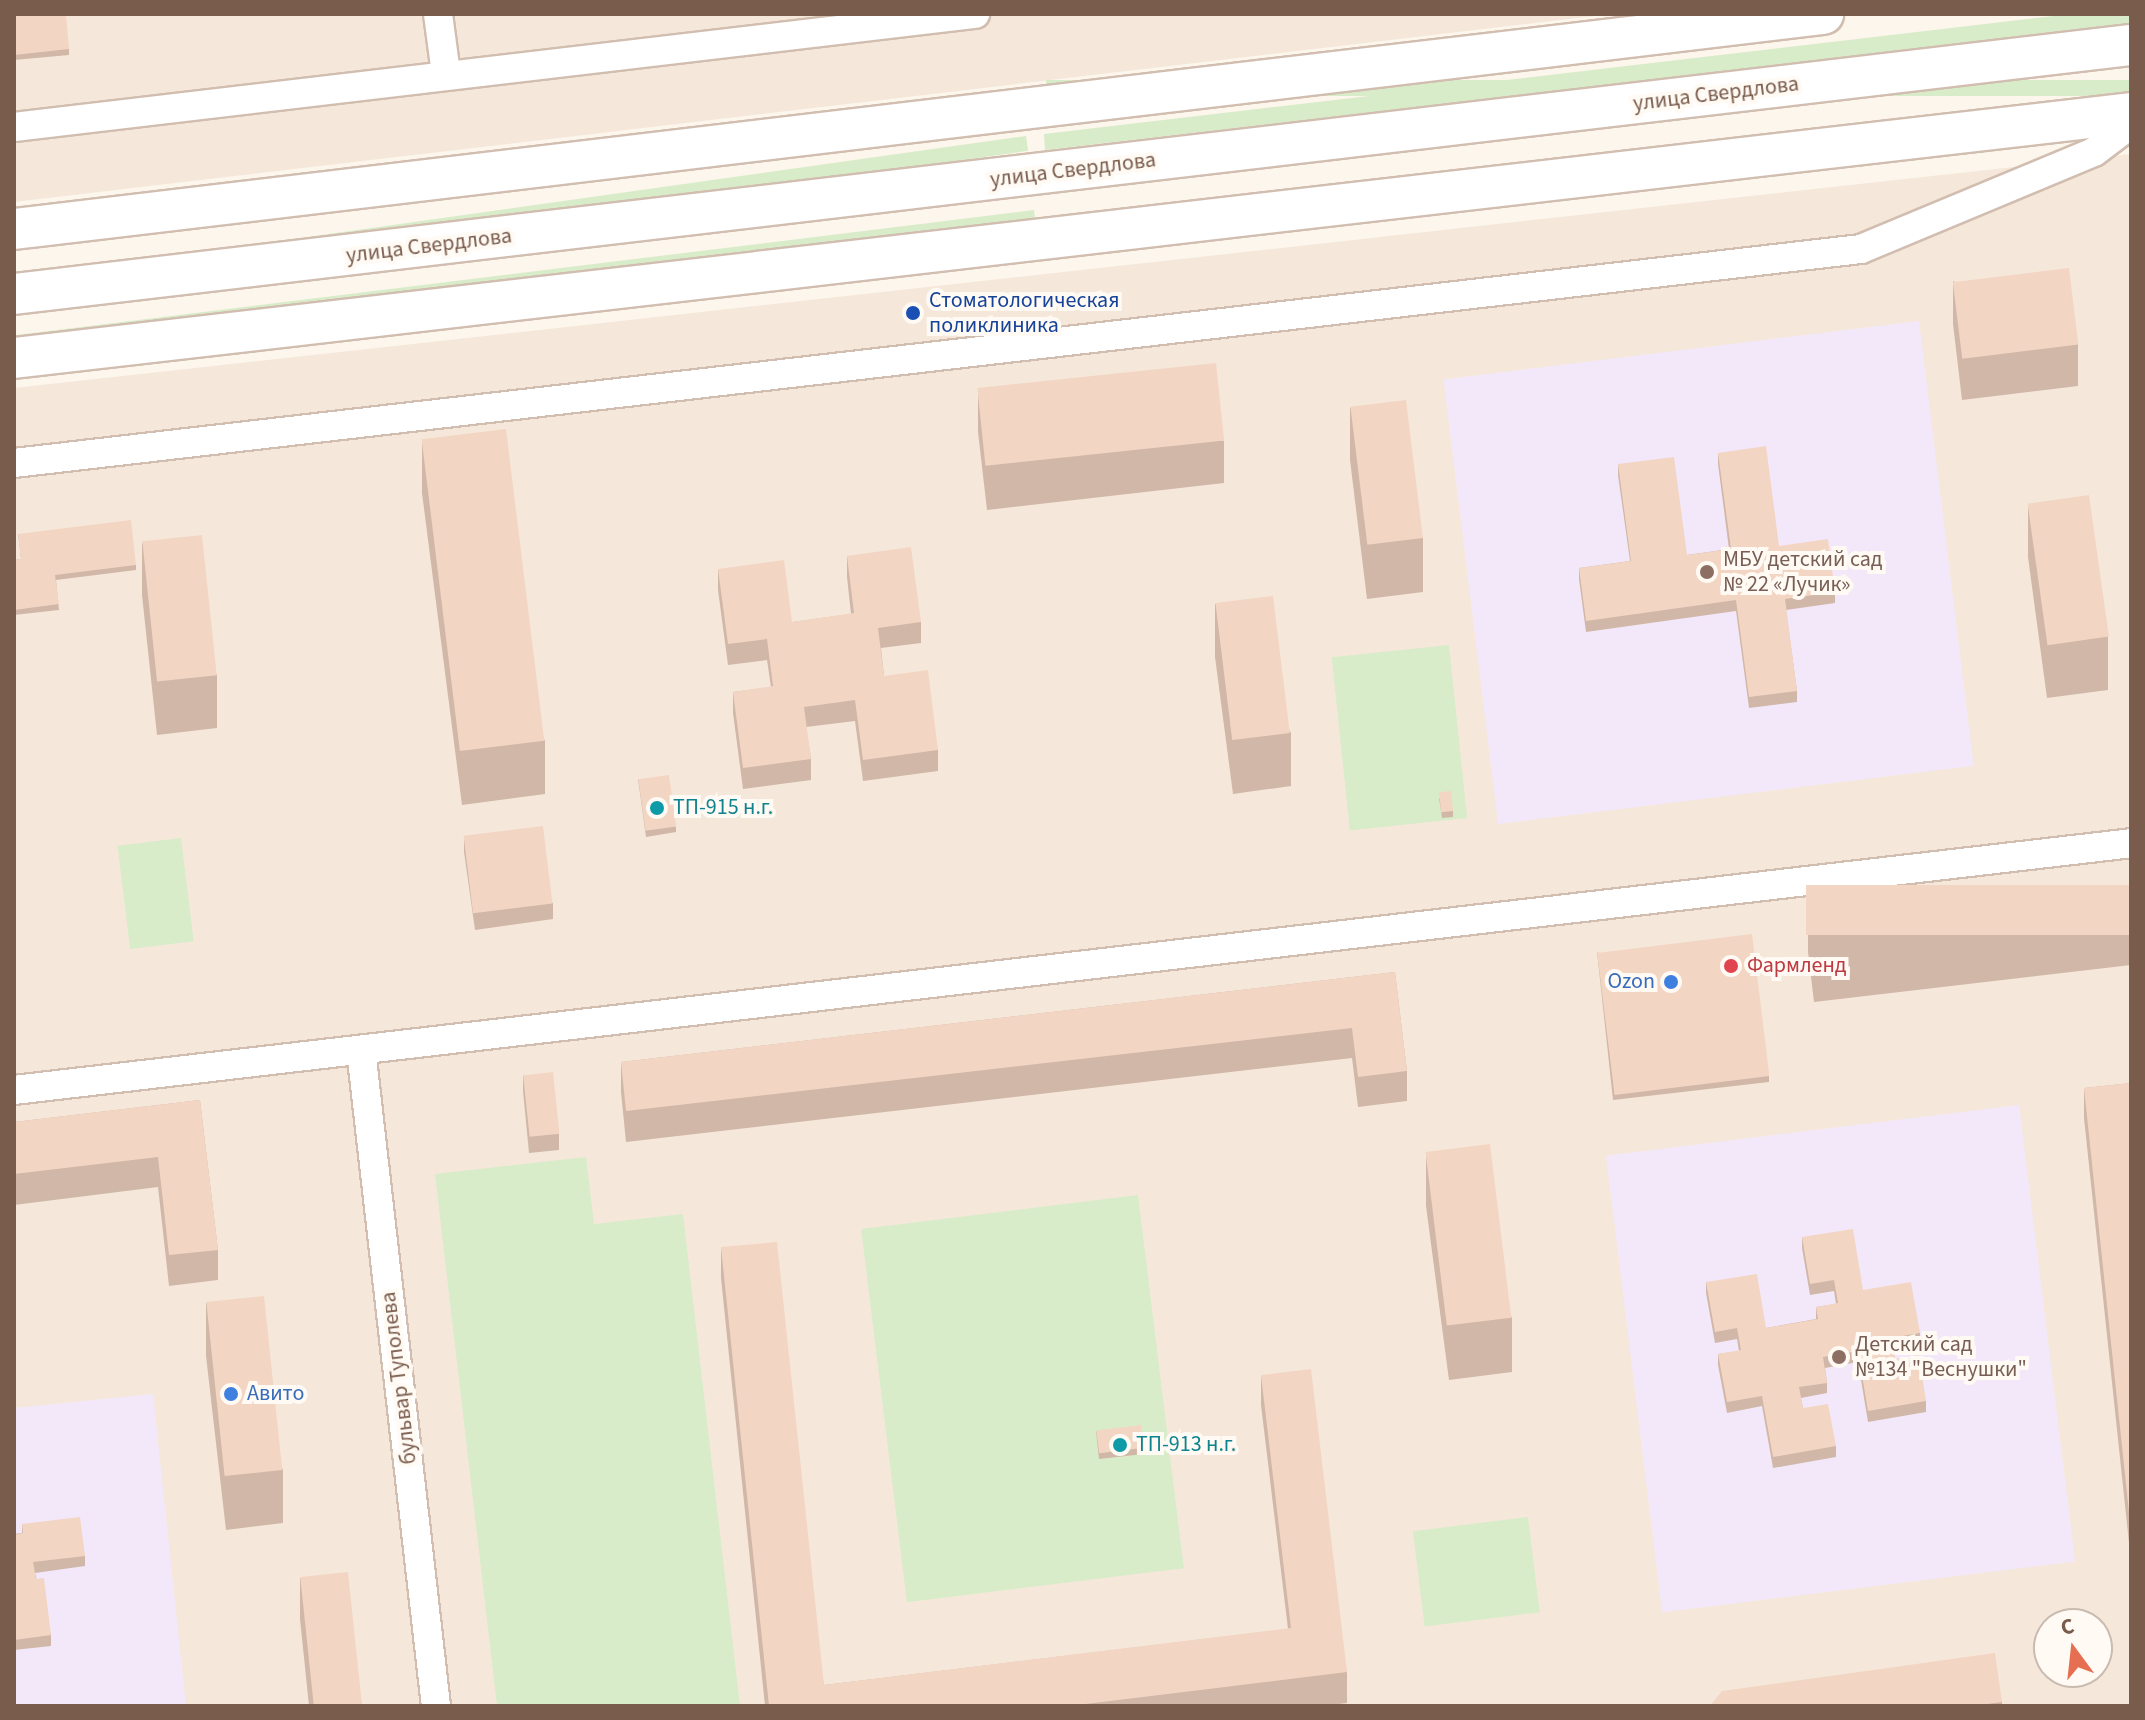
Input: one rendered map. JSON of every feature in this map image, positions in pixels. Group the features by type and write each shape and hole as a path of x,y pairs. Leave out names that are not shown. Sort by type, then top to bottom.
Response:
{"main road":[{"path":"14,229 1823,14"},
{"name":"улица Свердлова","path":"14,294 2131,45"},
{"path":"14,358 2131,113"}],"street":[{"path":"438,14 446,74"},
{"path":"14,127 975,14"},
{"path":"14,463 1861,249 2094,152 2131,124"},
{"path":"14,1090 2131,843"},
{"name":"бульвар Туполева","path":"361,1050 436,1706"}],"shaded area":[{"path":"14,14 1612,14 14,202"},
{"path":"2131,154 2131,1706 14,1706 14,388"},
{"name":"МБУ детский сад № 22 «Лучик»","path":"1919,321 1974,766 1498,824 1444,379"},
{"name":"Детский сад №134 \"Веснушки\"","path":"2019,1105 2075,1562 1662,1612 1606,1156"},
{"path":"153,1394 186,1706 14,1706 14,1408"}],"green space":[{"path":"2071,14 2131,14 2131,24 1045,150 1044,134"},
{"path":"1046,80 2131,80 2131,96 1046,96"},
{"path":"1026,136 1028,151 19,293 17,278"},
{"path":"1034,210 1036,226 17,351 15,335"},
{"path":"1449,645 1467,818 1350,830 1332,657"},
{"path":"181,838 194,941 130,949 117,846"},
{"path":"586,1157 594,1224 683,1214 740,1706 497,1706 435,1174"},
{"path":"1138,1195 1184,1568 907,1602 861,1229"},
{"path":"1528,1517 1540,1612 1425,1626 1413,1531"}],"building":[{"path":"14,14 66,14 69,49 14,55"},
{"path":"2069,268 2078,344 1962,359 1953,282"},
{"path":"1216,363 1224,441 985,466 977,388"},
{"path":"1406,400 1423,538 1367,545 1350,407"},
{"path":"506,429 544,741 460,751 422,439"},
{"path":"1766,446 1779,546 1828,539 1835,592 1785,599 1797,691 1749,697 1736,600 1586,621 1579,568 1631,561 1618,464 1674,457 1687,555 1731,549 1718,453"},
{"path":"2089,495 2109,637 2048,645 2028,504"},
{"path":"131,520 136,565 55,575 59,604 14,610 14,560 21,559 18,534"},
{"path":"202,535 217,675 157,681 142,541"},
{"path":"911,547 921,622 878,628 884,676 928,670 938,750 863,760 855,700 804,707 811,759 743,768 733,692 773,686 767,639 728,644 718,569 784,560 792,622 854,613 847,556"},
{"path":"1273,596 1290,733 1232,740 1215,603"},
{"name":"ТП-915 н.г.","path":"669,775 676,826 646,831 638,779"},
{"path":"1451,791 1453,811 1441,812 1439,792"},
{"path":"543,826 553,903 473,913 464,836"},
{"path":"1806,885 2131,885 2131,935 1806,935"},
{"path":"1752,934 1769,1076 1615,1095 1597,953"},
{"path":"1395,972 1407,1071 1358,1077 1352,1028 626,1111 621,1062"},
{"path":"553,1072 559,1134 530,1137 523,1075"},
{"path":"2131,1083 2131,1531 2084,1088"},
{"path":"200,1100 218,1250 169,1255 158,1157 14,1174 14,1122"},
{"path":"1490,1144 1511,1318 1447,1326 1425,1152"},
{"name":"Детский сад №134 \"Веснушки\"","path":"1853,1229 1863,1290 1911,1282 1920,1333 1891,1338 1895,1359 1919,1355 1926,1401 1868,1411 1858,1351 1823,1357 1827,1383 1799,1387 1803,1408 1828,1404 1836,1446 1773,1457 1762,1396 1727,1402 1718,1354 1741,1350 1737,1328 1715,1332 1706,1282 1757,1274 1766,1328 1818,1319 1816,1307 1838,1303 1834,1280 1810,1284 1802,1237"},
{"path":"777,1242 824,1685 1291,1628 1261,1375 1311,1369 1347,1672 1069,1706 769,1706 721,1247"},
{"path":"264,1296 282,1470 225,1476 206,1302"},
{"name":"ТП-913 н.г.","path":"1141,1425 1144,1448 1099,1453 1096,1430"},
{"path":"80,1517 85,1556 33,1562 36,1579 44,1578 51,1635 14,1640 14,1535 23,1533 22,1524"},
{"path":"348,1572 362,1706 314,1706 300,1577"},
{"path":"1995,1653 2002,1702 1972,1706 1710,1706 1722,1691"}],"place":[{"name":"Стоматологическая поликлиника","path":"913,313"},
{"name":"МБУ детский сад № 22 «Лучик»","path":"1707,572"},
{"name":"ТП-915 н.г.","path":"657,808"},
{"name":"Фармленд","path":"1731,966"},
{"name":"Ozon","path":"1671,982"},
{"name":"Детский сад №134 \"Веснушки\"","path":"1839,1357"},
{"name":"Авито","path":"231,1394"},
{"name":"ТП-913 н.г.","path":"1120,1445"}]}
